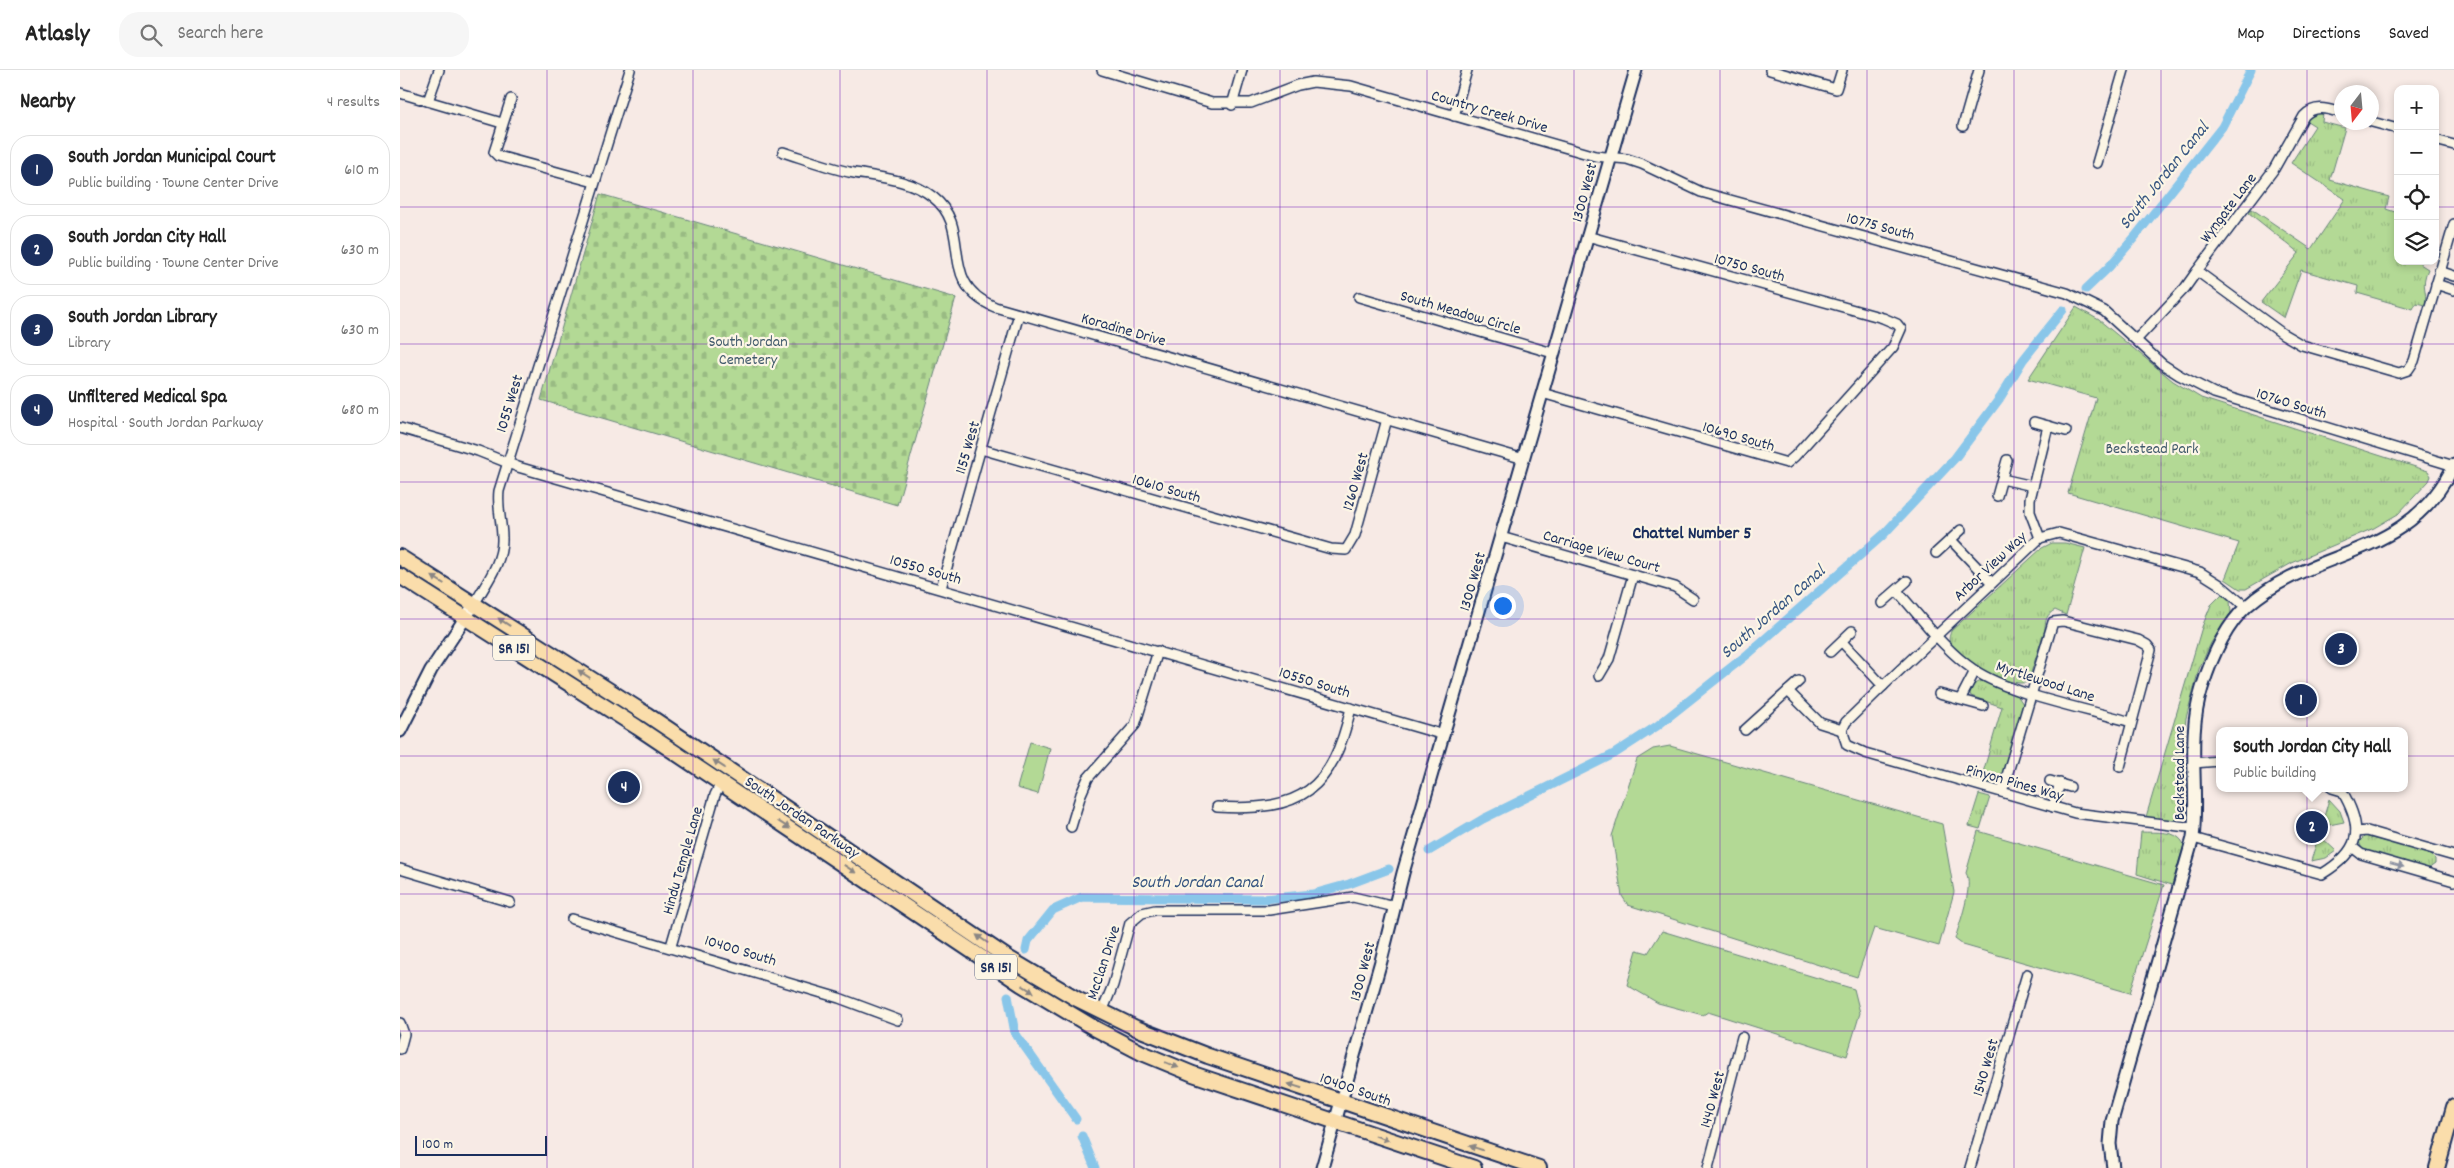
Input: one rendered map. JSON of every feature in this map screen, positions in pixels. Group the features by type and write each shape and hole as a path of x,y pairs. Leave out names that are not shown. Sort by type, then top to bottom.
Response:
{"main road":[{"name":"South Jordan Parkway","path":"400,557 475,603 646,714 1008,958 1102,1012 1162,1039"},
{"name":"South Jordan Parkway","path":"400,576 721,783 1059,1008 1142,1053 1193,1074 1335,1122"},
{"path":"637,728 646,714"},
{"name":"10400 South","path":"1162,1039 1341,1102 1540,1168"},
{"path":"2438,1168 2454,1107"},
{"name":"SR 151","path":"1335,1122 1474,1168"}],"street":[{"path":"428,101 439,70"},
{"name":"1055 West","path":"400,731 431,670 466,618 497,563 503,537 499,518 499,495 507,463 630,70"},
{"name":"Country Creek Drive","path":"1102,70 1197,100 1232,104 1251,103 1298,85 1332,83 1595,156 1609,157"},
{"path":"1232,104 1242,70"},
{"path":"1454,116 1467,70"},
{"name":"1300 West","path":"1322,1168 1500,537 1524,459 1609,157 1636,70"},
{"path":"1770,70 1836,89 1842,70"},
{"path":"1963,126 1979,70"},
{"path":"2097,162 2124,70"},
{"path":"400,93 502,122"},
{"path":"511,99 502,122 494,152 498,156 594,182"},
{"name":"Wyngate Lane","path":"2136,339 2185,288 2274,169 2304,116 2310,109 2319,108 2334,111"},
{"path":"2379,124 2394,128"},
{"path":"2439,141 2454,145"},
{"name":"Koradine Drive","path":"783,152 849,172 878,176 912,186 934,197 949,216 955,232 959,269 970,290 986,303 1524,459"},
{"name":"10775 South","path":"1609,157 1627,159 1642,164 1701,192 2060,290 2104,312 2136,339"},
{"path":"2197,271 2282,334 2302,345 2399,373 2408,370 2414,361 2454,224"},
{"name":"10750 South","path":"1587,236 1883,318 1896,324 1901,329"},
{"path":"2440,271 2454,276"},
{"path":"2436,284 2454,290"},
{"name":"South Meadow Circle","path":"1359,297 1553,353"},
{"name":"1155 West","path":"941,588 1020,314"},
{"name":"10690 South","path":"1542,393 1787,463 1796,456 1893,347 1901,329"},
{"name":"10760 South","path":"2136,339 2179,375 2214,393 2454,466"},
{"name":"1260 West","path":"1346,550 1355,535 1387,420"},
{"path":"2034,422 2066,431"},
{"path":"2040,538 2030,512 2030,499 2048,426"},
{"name":"10550 South","path":"400,428 478,451 507,463 1444,735"},
{"name":"10610 South","path":"981,449 1331,549 1346,550"},
{"path":"1998,496 2007,460"},
{"name":"Beckstead Lane","path":"2113,1168 2110,1144 2112,1121 2194,833 2193,763 2196,712 2208,669 2222,638 2246,607 2295,576 2385,538 2406,524 2426,507 2454,466"},
{"path":"2002,479 2033,486"},
{"path":"1936,553 1961,530"},
{"name":"Arbor View Way","path":"1842,730 1846,722 1883,686 2040,538 2059,533 2200,572 2219,584 2246,607"},
{"name":"Carriage View Court","path":"1500,537 1675,587 1693,599"},
{"path":"1951,540 1992,583"},
{"path":"1599,676 1608,659 1633,575"},
{"path":"1882,603 1907,581"},
{"name":"Myrtlewood Lane","path":"1896,591 1957,657 1976,671 2031,694 2131,722"},
{"path":"2002,792 2053,622 2063,621 2147,645 2151,650 2120,767"},
{"path":"1830,652 1852,631"},
{"path":"1842,642 1883,686"},
{"path":"1071,827 1088,778 1135,725 1158,651"},
{"path":"1961,698 1976,671"},
{"path":"1745,730 1798,681"},
{"path":"1788,691 1820,723 1842,730"},
{"path":"1940,694 1961,698 1983,706"},
{"path":"1217,807 1270,806 1308,791 1328,771 1336,758 1351,708"},
{"name":"Pinyon Pines Way","path":"1842,730 1847,745 1865,753 2084,815 2194,833 2322,874 2345,857 2352,847"},
{"path":"2193,763 2216,761"},
{"path":"2050,781 2070,787"},
{"name":"Hindu Temple Lane","path":"671,946 715,795 721,783"},
{"path":"2053,807 2060,784"},
{"path":"2343,792 2356,819 2356,840 2352,847 2361,854 2454,881"},
{"path":"2356,832 2367,831 2454,856"},
{"path":"400,869 510,902"},
{"name":"McClan Drive","path":"1102,1012 1113,984 1130,923 1142,913 1156,910 1269,910 1353,897 1395,907"},
{"name":"10400 South","path":"572,918 671,946 849,1001 898,1020"},
{"name":"1540 West","path":"1970,1168 2027,974"},
{"path":"400,1023 404,1034 400,1049"},
{"name":"1440 West","path":"1708,1168 1742,1037"}],"green space":[{"path":"2323,113 2322,122 2334,125 2334,130 2344,130 2330,180 2389,197 2386,209 2394,212 2394,265 2422,265 2428,269 2424,284 2425,305 2416,303 2413,309 2357,293 2358,286 2301,270 2284,318 2261,302 2299,253 2249,213 2252,209 2311,249 2345,199 2291,163 2315,126 2307,121 2309,117"},
{"name":"South Jordan Cemetery","path":"600,194 956,298 897,505 541,400"},
{"name":"Beckstead Park","path":"2076,307 2099,320 2173,381 2201,398 2428,471 2431,476 2429,481 2398,514 2374,528 2292,563 2246,589 2240,589 2225,579 2239,543 2068,493 2096,398 2028,379"},
{"path":"2052,543 2065,543 2085,548 2066,615 2055,610 2047,618 2028,682 2020,683 1998,677 1963,657 1949,641 1951,631 2042,548"},
{"path":"2222,594 2230,601 2231,613 2211,643 2199,669 2186,718 2183,743 2186,812 2183,816 2173,820 2146,817 2202,627 2211,605"},
{"path":"1981,681 2017,695 2023,704 2003,777 1996,785 1980,783 2002,707 1971,696 1969,691 1975,684"},
{"path":"1030,742 1050,748 1038,794 1017,788"},
{"path":"1670,746 1942,824 1954,892 1939,946 1874,928 1857,977 1628,905 1622,896 1612,836 1637,759 1653,749"},
{"path":"1979,794 1990,797 1980,829 1969,826"},
{"path":"2329,799 2340,811 2344,822 2324,826 2322,824"},
{"path":"1978,831 2164,885 2130,993 1963,945 1955,939 1967,895 1968,879 1966,873"},
{"path":"2141,832 2171,834 2177,836 2184,845 2172,885 2137,874"},
{"path":"2365,836 2430,854 2435,859 2435,864 2428,869 2363,851 2359,842"},
{"path":"2318,837 2321,837 2336,851 2326,858 2311,861"},
{"path":"1662,931 1854,989 1860,1013 1847,1056 1708,1012 1703,1015 1658,1003 1627,985 1637,950 1648,953"}],"waterway":[{"name":"South Jordan Canal","path":"2086,289 2109,267 2134,238 2222,127 2251,70"},
{"name":"South Jordan Canal","path":"1429,851 1483,819 1614,754 1657,726 1748,654 1883,535 1955,458 2000,398 2023,360 2063,310"},
{"name":"South Jordan Canal","path":"1026,950 1028,941 1053,910 1082,897 1263,899 1313,894 1349,884 1389,869"},
{"name":"South Jordan Canal","path":"1008,996 1015,1033 1076,1119"},
{"name":"South Jordan Canal","path":"1082,1136 1095,1168"}],"place":[{"name":"South Jordan Library","path":"2341,649"},
{"name":"South Jordan Municipal Court","path":"2301,700"},
{"name":"Unfiltered Medical Spa","path":"624,787"},
{"name":"South Jordan City Hall","path":"2312,827"}],"district":[{"name":"Chattel Number 5","path":"1692,532"}]}
